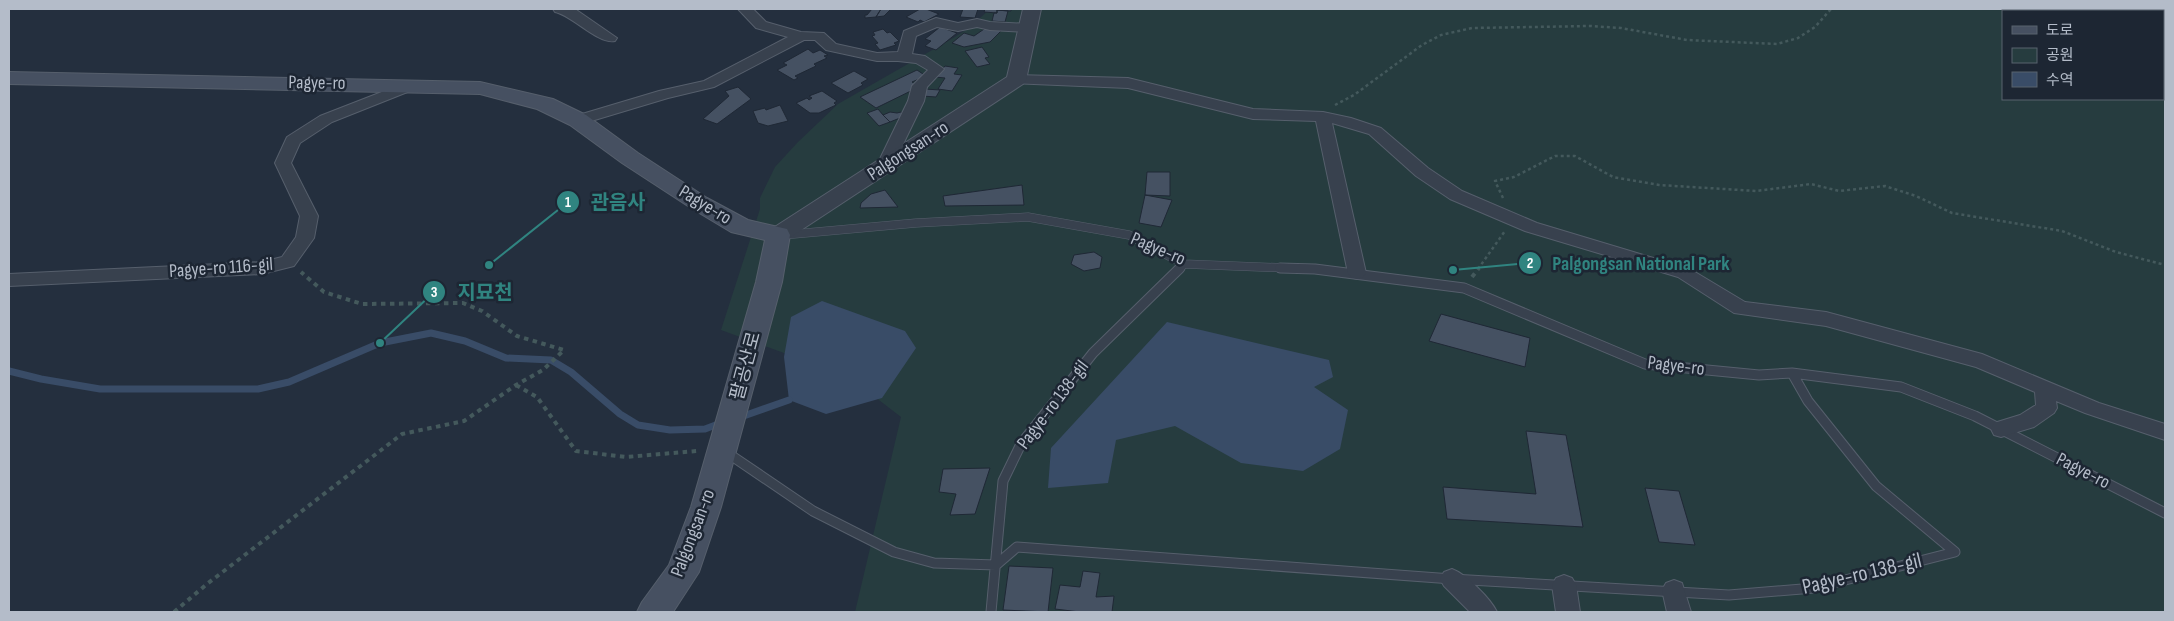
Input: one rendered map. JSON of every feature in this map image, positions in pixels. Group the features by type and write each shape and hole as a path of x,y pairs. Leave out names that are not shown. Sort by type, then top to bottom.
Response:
{"main road":[{"name":"Pagye-ro","path":"9,78 480,88 545,104 578,120 630,158 699,203 740,226 778,235"},
{"name":"팔공산로","path":"723,450 769,282 778,235"},
{"name":"Palgongsan-ro","path":"654,612 683,572 723,450"}],"street":[{"path":"560,9 569,11 610,38"},
{"path":"745,9 761,25 801,36 819,36 831,47 877,57 904,56 909,34 937,15 958,27 977,24 990,26 1030,18 1016,80 1128,83 1253,114 1345,121 1375,131 1422,172 1456,195 1514,220 1600,249 1684,273 1741,308 1835,321 1982,361 2092,408 2165,432"},
{"path":"578,120 664,94 709,84 801,36"},
{"path":"884,167 916,101 920,86 938,69 920,59 896,56"},
{"name":"Palgongsan-ro","path":"778,235 1016,80"},
{"name":"Pagye-ro 116-gil","path":"9,280 262,268 288,262 304,238 309,216 282,163 293,140 326,119 410,86"},
{"path":"1323,118 1357,273"},
{"path":"2001,429 2026,421 2047,408 2044,388"},
{"path":"1452,579 1485,612"},
{"path":"1564,586 1568,612"}],"lane":[{"name":"Pagye-ro","path":"778,235 916,223 1028,217 1129,235 1184,264 1315,269 1464,288 1645,364 1759,375 1792,374 1901,387 1975,416 2165,513"},
{"name":"Pagye-ro 138-gil","path":"991,612 1003,481 1021,444 1093,353 1184,264"},
{"name":"Pagye-ro 138-gil","path":"996,565 1017,547 1564,586 1677,601 1814,588 1955,552 1876,486 1808,401 1792,374"},
{"path":"723,450 813,511 894,552 934,563 996,565"}],"path":[{"path":"1323,118 1334,105 1354,95 1422,45 1440,35 1472,28 1590,26 1621,28 1687,40 1777,44 1798,38 1815,27 1831,9"},
{"path":"1464,288 1514,220 1517,209 1504,200 1496,182 1514,177 1555,156 1575,156 1588,162 1600,172 1614,177 1659,185 1756,191 1811,184 1839,191 1885,186 1916,196 1952,213 2062,231 2116,252 2165,265"},
{"path":"174,612 207,584 402,434 464,421 516,385 542,370 564,350 517,336 482,311 463,303 362,304 324,292 288,262"},
{"path":"516,385 536,397 576,451 626,458 681,451 723,450"}],"green space":[{"path":"990,9 2165,9 2165,612 855,612 901,417 875,397 806,361 721,330 760,209 760,198 775,167 838,104 970,27"}],"water":[{"path":"822,301 905,331 916,348 882,398 826,414 789,400 784,357 791,317"},
{"path":"1167,322 1329,360 1333,377 1314,387 1348,410 1340,449 1303,471 1241,463 1175,426 1116,440 1108,483 1048,488 1051,448"}],"building":[{"path":"872,9 881,9 876,17 865,18 865,15"},
{"path":"881,9 891,9 884,16 876,17"},
{"path":"920,9 926,9 939,14 924,22 920,20 918,22 906,17"},
{"path":"963,9 978,9 975,18 960,17"},
{"path":"985,9 1011,9 1011,11 997,10 997,13 984,12"},
{"path":"997,10 1008,11 1005,22 992,21"},
{"path":"940,27 957,33 936,50 925,46 931,41 925,39"},
{"path":"987,27 1001,31 990,42 964,47 952,43 964,33 974,36"},
{"path":"883,29 887,33 890,32 899,41 894,43 896,45 880,50 875,44 878,43 872,36 875,35 873,32"},
{"path":"982,47 989,57 985,58 990,64 977,67 965,51"},
{"path":"808,49 813,53 820,50 828,55 824,56 827,58 814,64 816,66 795,76 798,78 794,80 777,70 787,65 783,63"},
{"path":"945,66 958,68 954,74 962,75 952,91 938,89 945,78 935,77"},
{"path":"917,70 926,76 912,82 919,87 876,108 860,97"},
{"path":"854,71 868,79 861,83 863,85 848,93 831,83"},
{"path":"738,87 751,99 717,124 703,119 729,96 725,91"},
{"path":"925,89 940,90 936,97 922,96"},
{"path":"822,91 837,101 834,103 836,105 819,113 810,113 796,103 807,98 809,100 812,98 809,96"},
{"path":"780,105 788,121 768,126 758,123 753,111 765,108 766,110"},
{"path":"878,109 890,122 879,126 867,113"},
{"path":"890,112 901,112 905,116 890,122 883,115"},
{"path":"1147,172 1170,172 1170,196 1145,195"},
{"path":"1022,185 1024,205 945,206 943,196"},
{"path":"885,190 898,207 860,208 861,203 871,194"},
{"path":"1145,195 1172,200 1161,227 1139,223"},
{"path":"1094,252 1102,257 1100,268 1084,271 1071,264 1074,255"},
{"path":"1441,314 1530,338 1525,367 1429,341"},
{"path":"1526,431 1566,435 1583,527 1447,519 1443,487 1536,494"},
{"path":"990,468 975,514 950,515 956,494 939,492 943,469"},
{"path":"1645,488 1679,491 1695,545 1659,542"},
{"path":"1009,566 1053,568 1048,612 1003,610"},
{"path":"1083,571 1100,573 1096,597 1114,596 1112,612 1080,612 1055,609 1060,585 1080,587"}],"waterway":[{"path":"9,371 41,379 100,389 258,389 289,382 380,343 431,333 465,341 506,358 551,360 571,372 620,414 638,425 670,430 705,429 721,423"},
{"path":"738,418 789,400"}],"place":[{"name":"관음사","path":"489,265"},
{"name":"Palgongsan National Park","path":"1453,270"},
{"name":"지묘천","path":"380,343"}]}
